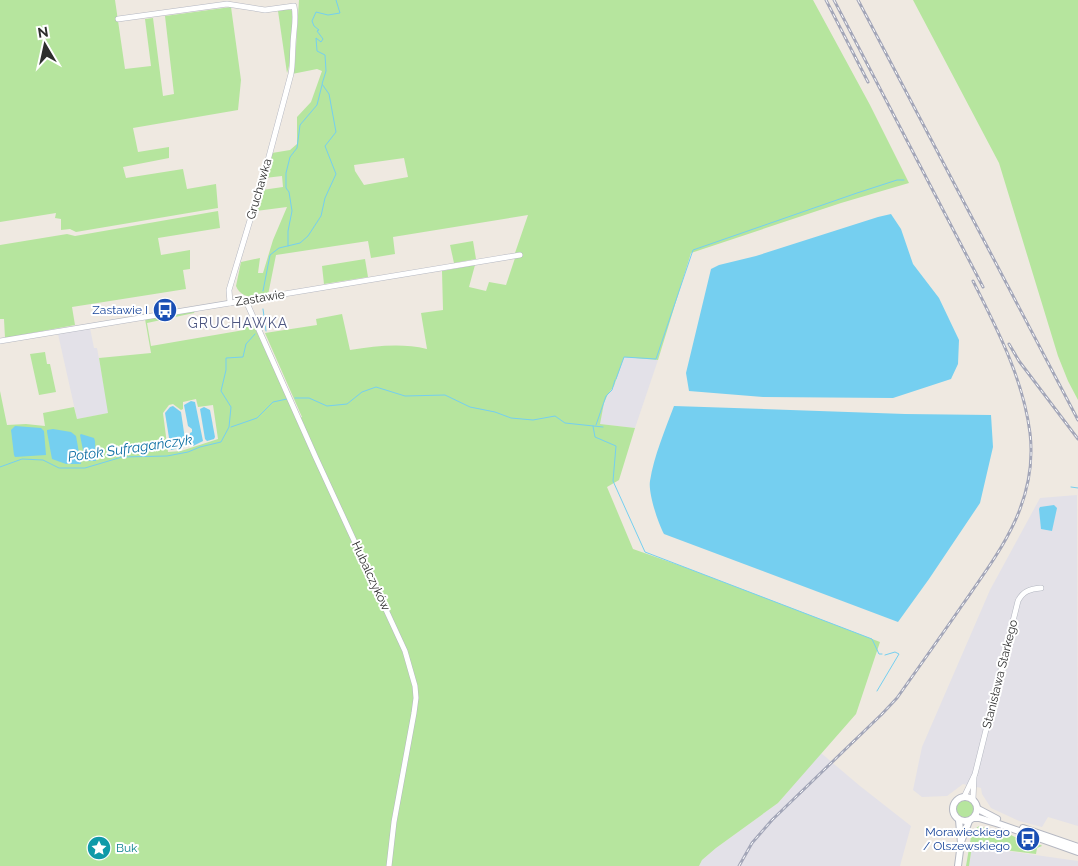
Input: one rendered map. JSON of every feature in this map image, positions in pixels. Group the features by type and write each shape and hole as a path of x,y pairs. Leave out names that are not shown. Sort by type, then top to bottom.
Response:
{"street":[{"name":"Gruchawka","path":"118,19 227,4 265,10 294,6 296,26 293,45 294,61 267,164 229,290 230,303"},
{"name":"Zastawie","path":"0,341 520,255"},
{"name":"Hubalczyków","path":"246,301 391,619 405,651 415,686 414,713 394,822 389,866"},
{"name":"Stanisława Starkego","path":"974,774 1018,601 1027,590 1041,588"},
{"path":"964,797 974,774"},
{"path":"961,843 978,809 973,799 974,774"},
{"path":"958,866 961,843 959,820 954,815 953,808 957,800 964,797 973,799"},
{"path":"978,809 1003,822 1078,847"},
{"path":"959,820 979,818 1078,852"}],"shaded area":[{"path":"90,328 94,348 97,348 109,413 77,419 58,334"},
{"path":"624,356 658,360 635,428 599,424 604,403 614,386"},
{"path":"1077,495 1078,826 1048,817 1042,827 1019,821 991,808 982,794 981,788 963,784 947,796 922,797 913,790 922,747 990,590 1040,498"},
{"path":"821,753 911,826 900,866 699,866 702,860 716,848 778,803"},
{"path":"972,846 1078,861 1078,866 969,866"}],"green space":[{"path":"0,0 115,0 125,69 151,66 145,19 153,18 163,96 174,94 165,16 231,7 241,80 238,110 133,128 138,152 169,147 169,158 123,167 126,178 183,169 187,189 216,184 218,208 76,232 70,229 61,230 61,219 55,218 56,213 0,222"},
{"path":"299,0 813,0 870,105 909,183 841,203 691,253 658,360 624,357 614,386 604,403 600,424 635,428 619,480 607,487 633,549 880,642 856,714 778,803 716,848 702,860 699,866 0,866 0,391 7,425 45,426 43,413 74,407 77,419 108,413 99,358 151,353 145,319 195,311 194,313 147,323 151,346 244,330 242,327 254,325 296,419 302,417 265,333 317,325 316,319 342,314 350,350 379,346 427,349 421,313 443,310 442,271 475,265 469,287 486,291 489,282 506,285 515,258 521,252 515,253 528,215 393,237 395,254 371,258 368,241 276,255 268,295 245,296 242,294 236,286 241,262 260,258 258,273 263,273 273,240 287,207 256,211 262,190 283,187 282,176 265,178 272,153 290,150 297,144 297,117 311,102 322,71 317,69 292,74 295,62","holes":["404,158 408,177 364,185 355,171 354,165","196,399 198,407 213,405 218,439 181,451 168,452 163,413 169,405 173,404 181,410 183,409 183,402"]},
{"path":"913,0 1078,0 1078,400 1058,356 999,163"},
{"path":"287,9 294,11 291,59 287,73 278,11"},
{"path":"218,211 220,228 158,238 161,255 190,250 190,269 183,270 186,289 72,307 75,325 5,338 4,319 0,319 0,245 67,234 75,236"},
{"path":"473,241 476,259 454,263 450,245"},
{"path":"365,259 368,277 324,284 322,266"},
{"path":"45,352 47,364 50,364 56,392 39,395 30,354"},
{"path":"966,799 973,802 976,809 973,816 966,819 959,816 956,809 959,802"},
{"path":"979,826 1009,834 1027,843 1042,846 1037,848 1036,854 972,846 969,866 966,866 972,831"}],"water":[{"path":"891,214 901,229 913,264 939,298 959,340 958,364 951,379 893,398 763,397 689,391 686,373 711,269"},
{"path":"191,401 195,402 203,441 193,446 190,444 192,429 188,426 184,405"},
{"path":"173,406 181,412 186,446 171,450 165,413"},
{"path":"674,406 991,415 993,447 980,503 898,622 664,534 650,493 650,481 657,453"},
{"path":"204,407 210,410 215,437 207,441 205,439 200,409"},
{"path":"15,426 41,428 44,431 46,455 15,457 11,430"},
{"path":"47,430 71,432 76,436 81,464 66,464 52,459"},
{"path":"81,434 94,438 96,461 85,461"},
{"path":"1054,505 1057,508 1052,531 1041,529 1040,507"}],"waterway":[{"name":"Potok Sufragańczyk","path":"263,291 270,255 279,248 300,243 308,236 321,216 325,198 336,174 325,146 336,132 329,94 322,84 326,71 325,55 317,51 316,38 321,42 323,39 312,21 316,12 328,15 340,13 336,0"},
{"path":"288,246 288,231 292,211 289,192 286,188 286,173 290,157 297,148 300,125 317,105 322,85"},
{"path":"616,379 624,357 656,359 693,250 857,193 897,180 904,180"},
{"name":"Potok Sufragańczyk","path":"263,309 266,331"},
{"name":"Potok Sufragańczyk","path":"0,467 22,459 43,460 59,468 85,468 122,457 167,456 221,442 229,427 231,407 221,391 226,370 226,358 243,357 246,344 255,334"},
{"path":"596,425 606,396 612,390 615,380"},
{"path":"295,398 309,398 327,406 347,404 362,392 376,387 405,396 445,395 470,407 495,412 511,418 533,420 555,416 565,423 603,427"},
{"path":"231,427 257,418 273,402 287,399"},
{"path":"593,426 595,437 616,446 613,481 645,552 872,639 879,654 882,654"},
{"path":"1071,487 1078,488"},
{"path":"877,691 899,654 895,652 885,655"}],"railway":[{"path":"826,0 868,82"},
{"path":"834,0 983,287"},
{"path":"858,0 1078,420"},
{"path":"739,866 752,843 772,820 897,698 1003,545 1022,503 1028,481 1031,458 1027,413 1008,354 973,281"},
{"path":"1009,344 1019,361 1078,439"}],"place":[{"name":"Zastawie I","path":"165,310"},
{"name":"Morawieckiego / Olszewskiego","path":"1028,839"},
{"name":"Buk","path":"99,848"}],"district":[{"name":"GRUCHAWKA","path":"238,323"}]}
